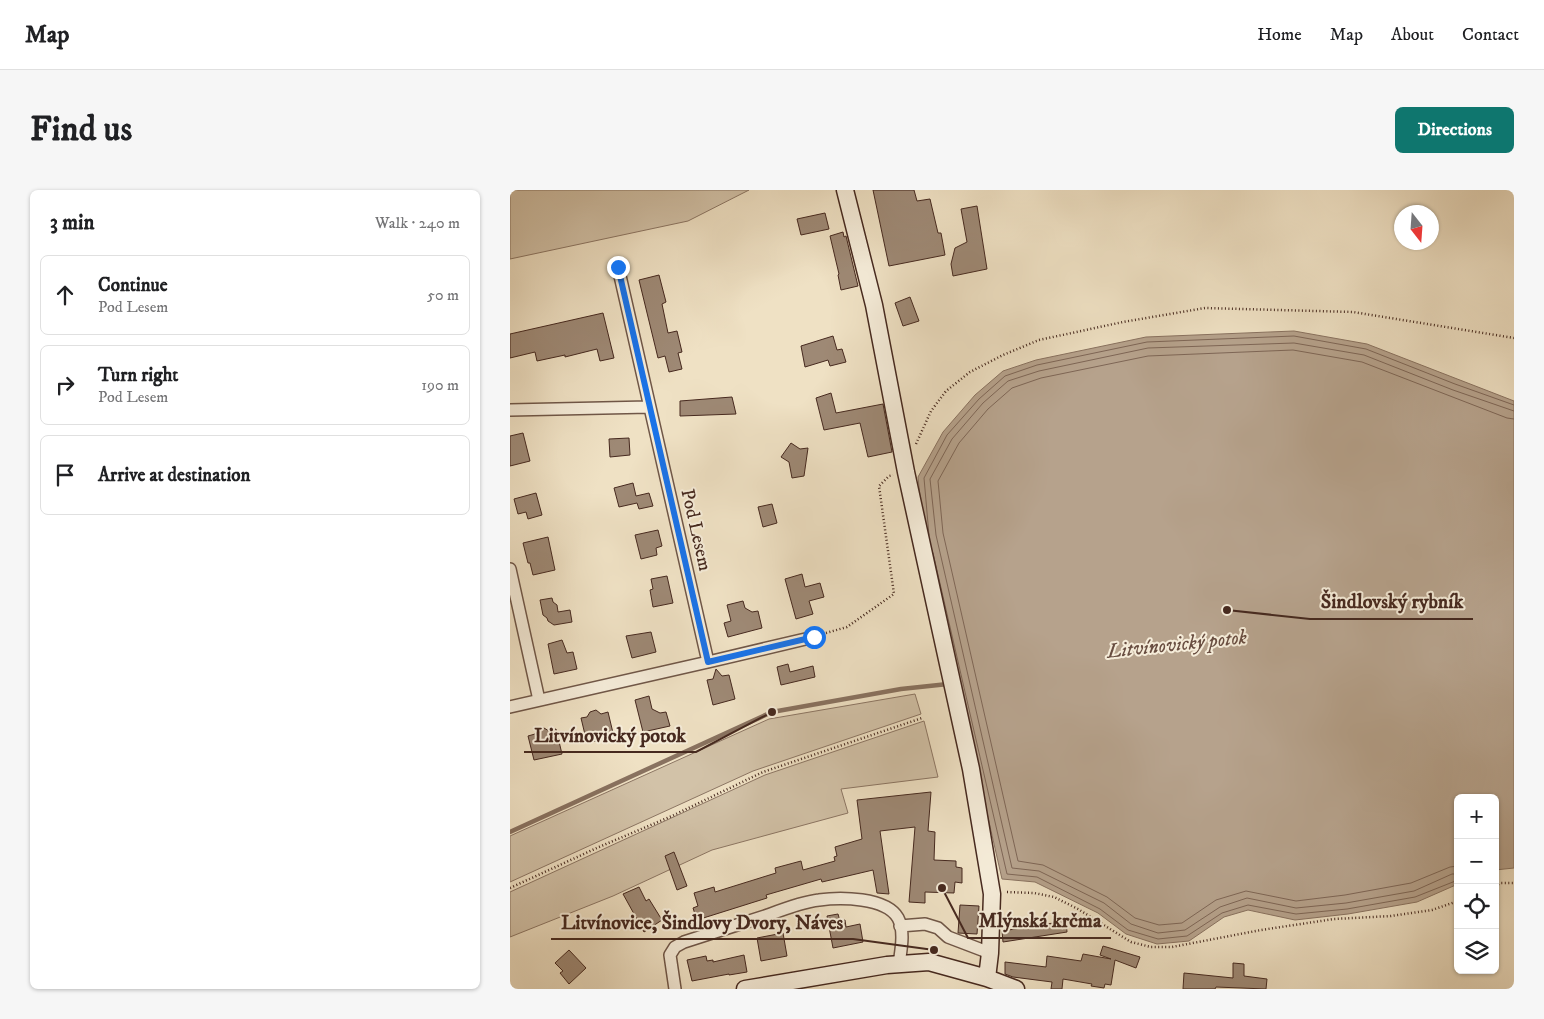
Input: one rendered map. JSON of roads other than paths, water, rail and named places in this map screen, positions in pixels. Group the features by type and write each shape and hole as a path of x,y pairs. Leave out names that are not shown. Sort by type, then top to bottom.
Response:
{"street":[{"path":"845,190 874,306 906,472 971,769 992,894 990,953 987,978"},
{"name":"Pod Lesem","path":"618,267 708,662"},
{"path":"510,410 649,407"},
{"path":"510,569 539,700"},
{"path":"510,707 814,637"},
{"path":"675,989 670,955 675,947 684,942 797,905 819,900 842,898 866,901 880,904 890,910 898,918 902,932 899,964"},
{"path":"900,926 925,924 938,928 948,937 990,953"},
{"path":"745,989 775,986 899,964 928,962 987,978 1016,989"}],"water":[{"path":"1294,331 1367,344 1514,401 1514,868 1499,870 1499,794 1454,794 1454,886 1417,902 1348,914 1295,920 1248,910 1224,917 1189,941 1157,944 1126,934 1098,913 1035,882 1002,879 924,536 918,477 943,432 975,395 1003,371 1036,360 1146,337"}],"waterway":[{"name":"Litvínovický potok","path":"510,832 772,712 901,689 948,684"}],"place":[{"name":"Šindlovský rybník","path":"1227,610"},
{"name":"Litvínovický potok","path":"772,712"},
{"name":"Mlýnská krčma","path":"942,888"},
{"name":"Litvínovice, Šindlovy Dvory, Náves","path":"934,950"}]}
